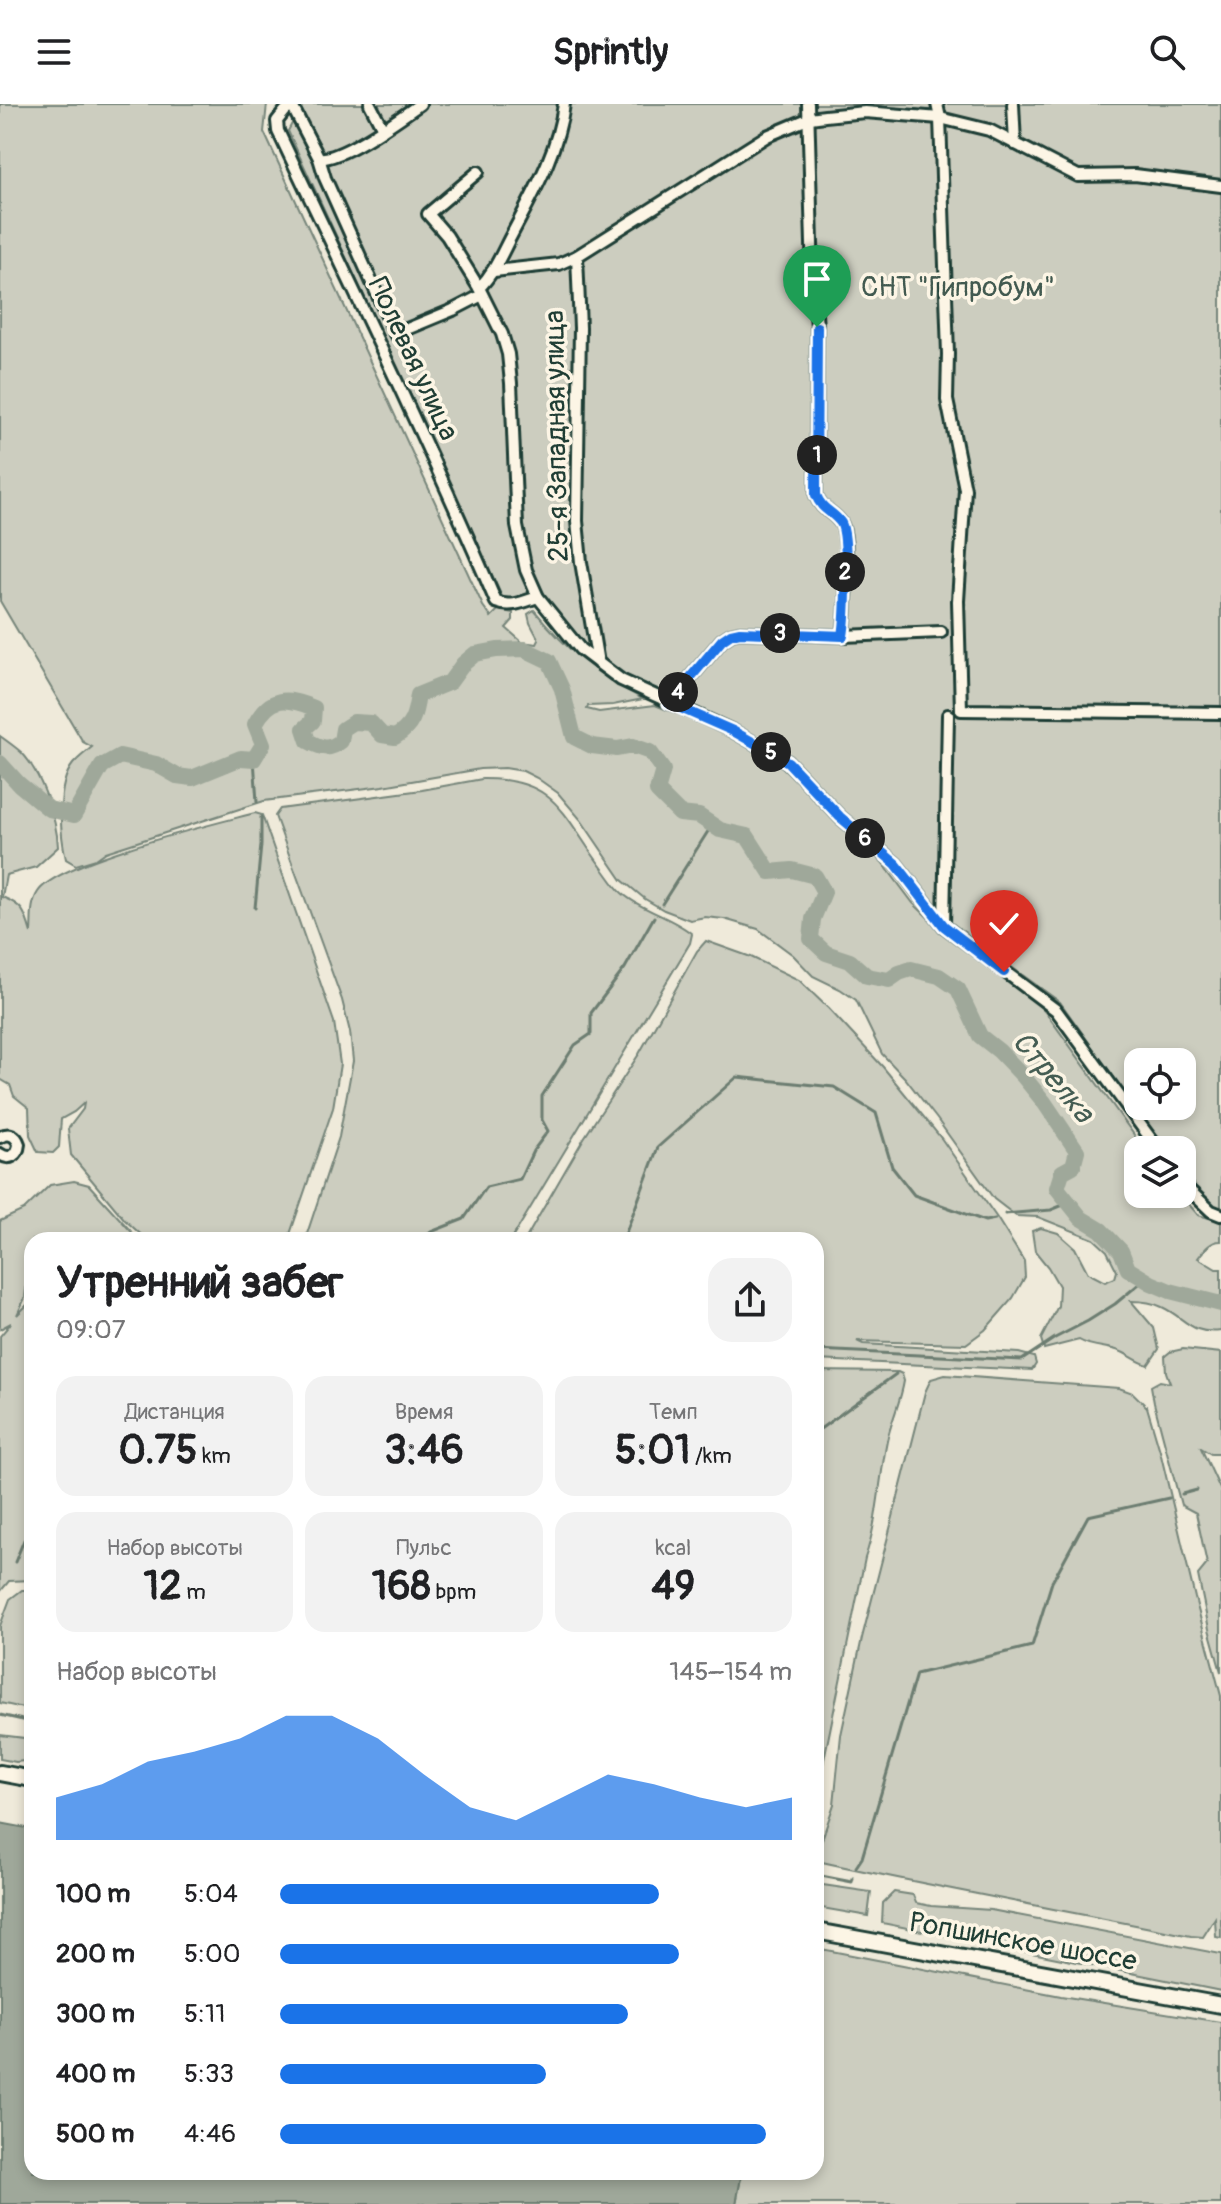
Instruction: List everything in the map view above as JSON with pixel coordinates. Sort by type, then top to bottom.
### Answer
[{"type":"main road","points":[[0,1773],[24,1778]]},
{"type":"main road","name":"Ропшинское шоссе","points":[[824,1932],[1221,2005]]},
{"type":"street","points":[[370,104],[383,129]]},
{"type":"street","points":[[292,105],[319,158],[326,159],[383,129],[420,104]]},
{"type":"street","points":[[480,292],[533,197],[550,159],[564,104]]},
{"type":"street","points":[[808,104],[817,327],[816,495],[820,505],[841,523],[846,539],[843,636]]},
{"type":"street","points":[[937,104],[948,354],[947,400],[965,489],[958,601],[961,710],[1221,713]]},
{"type":"street","points":[[1013,104],[1015,144]]},
{"type":"street","name":"Полевая улица","points":[[292,105],[277,121],[278,131],[392,370],[496,602],[514,605],[538,597]]},
{"type":"street","points":[[494,271],[559,264],[577,256],[767,136],[810,118],[865,112],[940,118],[989,130],[1078,176],[1135,175],[1221,186]]},
{"type":"street","name":"Полевая улица","points":[[319,158],[325,178],[395,334],[453,310],[480,292]]},
{"type":"street","points":[[478,172],[428,214],[447,236],[480,292],[502,334],[508,354],[517,526],[526,570],[538,597],[580,649],[621,680],[733,731],[788,762],[840,817],[896,864],[944,926],[1056,1010],[1149,1136]]},
{"type":"street","name":"25-я Западная улица","points":[[577,256],[580,328],[577,521],[598,663]]},
{"type":"street","points":[[669,703],[722,640],[731,634],[843,636],[941,632]]},
{"type":"street","points":[[944,926],[948,715]]},
{"type":"street","points":[[0,1137],[10,1134],[19,1144],[13,1156],[0,1154]]},
{"type":"street","points":[[1196,1197],[1211,1211],[1221,1215]]},
{"type":"green space","points":[[0,104],[267,104],[264,132],[483,606],[491,617],[498,610],[513,613],[513,620],[506,628],[522,642],[537,644],[539,640],[528,614],[534,610],[583,660],[643,699],[588,706],[587,709],[599,712],[655,705],[730,735],[778,763],[882,862],[913,903],[938,927],[1029,994],[1135,1136],[1124,1136],[1124,1208],[1192,1208],[1198,1215],[1221,1221],[1221,1241],[1210,1244],[1198,1258],[1221,1269],[1221,1331],[1195,1328],[1158,1305],[1131,1301],[1154,1328],[1159,1349],[1148,1365],[1118,1351],[1079,1340],[1044,1349],[1041,1339],[1058,1306],[1059,1286],[1035,1251],[1032,1231],[1041,1228],[1058,1233],[1075,1248],[1088,1273],[1105,1282],[1115,1278],[1117,1271],[1107,1251],[1094,1239],[1038,1217],[1016,1216],[994,1199],[937,1119],[882,1054],[856,1000],[813,976],[793,955],[758,929],[724,919],[705,917],[690,920],[645,899],[622,880],[581,820],[558,793],[523,771],[480,769],[383,786],[264,801],[106,852],[96,859],[76,865],[66,859],[61,823],[62,797],[73,764],[92,747],[83,742],[0,601]]},
{"type":"green space","name":"СНТ \"Гипробум\"","points":[[296,104],[1221,104],[1221,1208],[1214,1206],[1196,1188],[1196,1136],[1156,1136],[1145,1120],[1196,1120],[1196,1048],[1124,1048],[1124,1091],[1060,1002],[946,920],[899,859],[844,813],[792,756],[624,675],[583,645],[542,603],[503,599],[288,131],[299,110]]},
{"type":"green space","points":[[0,736],[21,752],[35,771],[47,796],[57,836],[58,847],[36,867],[6,875],[2,897],[22,910],[31,933],[35,897],[51,880],[105,856],[255,813],[262,815],[334,1022],[340,1064],[333,1108],[291,1232],[138,1232],[71,1155],[68,1129],[84,1103],[61,1119],[59,1147],[53,1153],[38,1152],[30,1135],[29,1108],[14,1096],[10,1085],[0,1079]]},
{"type":"green space","points":[[482,779],[507,780],[543,793],[567,817],[619,891],[684,928],[692,934],[690,943],[516,1232],[308,1232],[339,1137],[353,1061],[342,1000],[275,816],[280,809]]},
{"type":"green space","points":[[706,941],[751,957],[799,980],[883,1067],[941,1138],[1024,1261],[1025,1277],[1013,1298],[985,1330],[966,1344],[857,1341],[863,1344],[1019,1353],[1034,1357],[1036,1364],[1032,1370],[824,1360],[824,1232],[530,1232],[584,1138],[639,1054],[697,951]]},
{"type":"green space","points":[[74,1181],[89,1185],[132,1232],[24,1232],[24,1300],[17,1315],[24,1308],[24,1580],[9,1581],[0,1592],[0,1336],[11,1323],[0,1329],[0,1221],[24,1210],[50,1185]]},
{"type":"green space","points":[[1183,1349],[1221,1353],[1221,1454],[1211,1454],[1201,1448],[1221,1491],[1221,1672],[1198,1575],[1207,1564],[1196,1513],[1181,1505],[1151,1386],[1160,1381],[1170,1383],[1165,1356]]},
{"type":"green space","points":[[824,1371],[898,1372],[904,1381],[887,1441],[873,1530],[824,1760]]},
{"type":"green space","points":[[945,1375],[1119,1388],[1133,1393],[1147,1407],[1221,1696],[1221,1938],[1216,1937],[1215,1918],[1203,1937],[1191,1936],[824,1862],[824,1833],[834,1804],[841,1735],[862,1638],[925,1392],[931,1379]]},
{"type":"green space","points":[[24,1590],[24,1708],[0,1703],[0,1626],[10,1599]]},
{"type":"green space","points":[[0,1735],[24,1738],[24,1761],[0,1759]]},
{"type":"green space","points":[[824,1885],[871,1892],[868,1916],[824,1908]]},
{"type":"green space","points":[[894,1892],[913,1895],[916,1903],[931,1906],[991,1910],[1221,1954],[1221,1991],[882,1923],[883,1903]]},
{"type":"green space","points":[[824,1950],[1061,1996],[1221,2022],[1221,2204],[736,2204],[740,2180],[824,2180]]},
{"type":"shaded area","points":[[0,1823],[24,1828],[24,2180],[740,2180],[736,2204],[0,2204]]},
{"type":"waterway","name":"Стрелка","points":[[0,763],[49,809],[74,815],[102,766],[120,756],[156,764],[177,776],[192,778],[241,758],[254,759],[263,744],[255,724],[267,708],[280,701],[314,708],[313,721],[304,729],[308,741],[321,747],[333,746],[341,741],[343,729],[354,722],[371,723],[382,735],[395,737],[406,729],[412,719],[418,695],[450,682],[475,654],[524,649],[549,661],[562,689],[574,737],[592,746],[617,749],[633,746],[650,752],[663,770],[657,791],[680,814],[699,816],[720,830],[747,836],[770,872],[792,870],[815,876],[824,892],[813,919],[811,939],[826,953],[850,961],[867,976],[889,980],[911,969],[939,976],[958,989],[980,1036],[1023,1076],[1077,1151],[1073,1166],[1062,1172],[1057,1188],[1081,1218],[1101,1230],[1121,1251],[1128,1269],[1170,1291],[1221,1304]]},
{"type":"waterway","points":[[254,759],[257,802]]},
{"type":"waterway","points":[[255,908],[261,817]]},
{"type":"waterway","points":[[662,904],[712,825]]},
{"type":"waterway","points":[[431,1232],[464,1219],[486,1187],[520,1179],[533,1151],[548,1131],[542,1120],[542,1096],[575,1045],[591,1034],[591,1013],[625,968],[654,917]]},
{"type":"waterway","points":[[626,1232],[658,1147],[737,1077],[834,1087],[876,1113],[892,1167],[914,1195],[985,1221],[995,1219]]},
{"type":"waterway","points":[[1005,1214],[1051,1210],[1068,1203]]},
{"type":"waterway","points":[[824,1350],[1022,1360],[1115,1304],[1145,1279]]},
{"type":"waterway","points":[[824,1426],[896,1374]]},
{"type":"waterway","points":[[1182,1494],[1197,1490]]},
{"type":"waterway","points":[[856,1867],[862,1858],[916,1674],[1032,1646],[1052,1582],[1088,1516],[1169,1498]]},
{"type":"waterway","points":[[15,1562],[24,1540]]},
{"type":"waterway","points":[[0,1715],[24,1720]]},
{"type":"waterway","points":[[824,1877],[852,1882],[853,1878]]},
{"type":"route","points":[[817,327],[816,495],[820,505],[841,523],[846,539],[843,636],[731,634],[722,640],[669,703],[733,731],[788,762],[840,817],[896,864],[944,926],[1004,972]]}]
